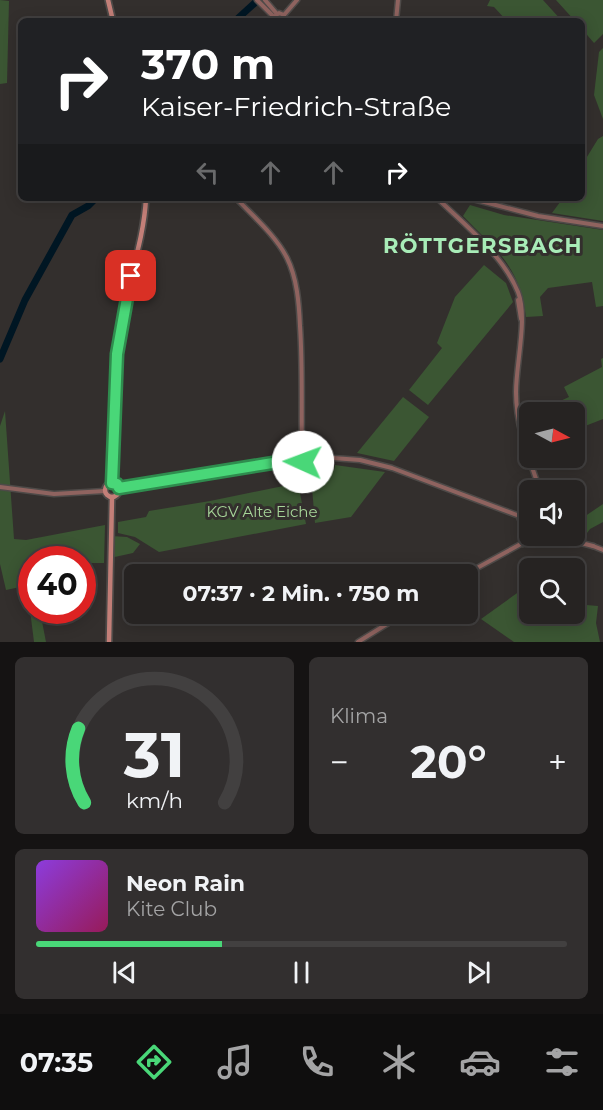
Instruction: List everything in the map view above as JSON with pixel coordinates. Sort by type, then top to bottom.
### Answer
[{"type":"main road","points":[[108,0],[112,18]]},
{"type":"main road","points":[[112,483],[117,354],[124,310],[143,226],[146,201]]},
{"type":"main road","points":[[108,484],[117,484],[119,488],[117,495],[112,497],[106,495],[108,484]]},
{"type":"main road","points":[[109,642],[112,497]]},
{"type":"street","points":[[257,0],[266,3],[276,18],[284,15],[297,0]]},
{"type":"street","points":[[396,18],[398,0]]},
{"type":"street","points":[[239,201],[278,244],[292,271],[297,293],[303,365],[303,458]]},
{"type":"street","points":[[440,201],[505,267],[517,290],[522,309],[516,392],[518,416],[524,446],[536,480]]},
{"type":"street","points":[[480,201],[538,216],[603,226]]},
{"type":"street","points":[[119,488],[284,460],[323,458],[360,460],[392,468],[519,517]]},
{"type":"street","points":[[1,486],[33,493],[105,491]]},
{"type":"street","points":[[585,543],[603,550]]},
{"type":"street","points":[[585,544],[593,546]]},
{"type":"street","points":[[478,567],[519,545]]},
{"type":"street","points":[[358,642],[387,624]]},
{"type":"green space","points":[[0,0],[9,1],[7,83],[0,84]]},
{"type":"green space","points":[[490,0],[543,0],[559,18],[504,18],[494,7],[487,6]]},
{"type":"green space","points":[[556,0],[603,0],[603,34],[594,43],[585,32],[585,18],[572,18]]},
{"type":"green space","points":[[603,48],[603,119],[594,95],[599,52]]},
{"type":"green space","points":[[603,136],[603,221],[552,213],[561,201],[585,201],[585,160],[598,139]]},
{"type":"green space","points":[[470,205],[504,215],[603,230],[603,306],[596,307],[592,282],[548,288],[540,297],[543,316],[526,317],[518,284],[505,260],[463,216]]},
{"type":"green space","points":[[484,265],[506,283],[513,302],[428,405],[409,390],[442,348],[437,343],[455,297]]},
{"type":"green space","points":[[603,358],[603,419],[585,426],[585,402],[558,402],[569,397],[564,387],[602,367],[601,359]]},
{"type":"green space","points":[[403,397],[429,417],[394,461],[357,453]]},
{"type":"green space","points":[[5,411],[14,539],[26,540],[105,525],[104,563],[96,563],[96,546],[18,546],[18,587],[6,590],[0,564],[0,426]]},
{"type":"green space","name":"KGV Alte Eiche","points":[[335,465],[385,472],[351,517],[315,523],[311,476],[334,470]]},
{"type":"green space","name":"KGV Alte Eiche","points":[[298,483],[306,524],[159,552],[135,537],[118,533],[118,522],[146,517],[149,511]]},
{"type":"green space","points":[[603,504],[603,522],[590,529],[585,536],[585,516]]},
{"type":"green space","points":[[111,536],[127,537],[140,544],[133,553],[110,558]]},
{"type":"green space","points":[[519,592],[519,624],[585,624],[585,605],[598,606],[596,623],[600,642],[514,642],[481,619]]},
{"type":"green space","points":[[32,624],[43,624],[46,642],[34,642]]},
{"type":"waterway","points":[[238,18],[258,0]]},
{"type":"waterway","points":[[0,359],[25,300],[72,215],[93,201]]},
{"type":"district","name":"RÖTTGERSBACH","points":[[483,245]]},
{"type":"route","points":[[131,276],[121,321],[117,354],[112,483],[117,484],[119,488],[291,460],[301,456],[300,460],[303,462]]}]
